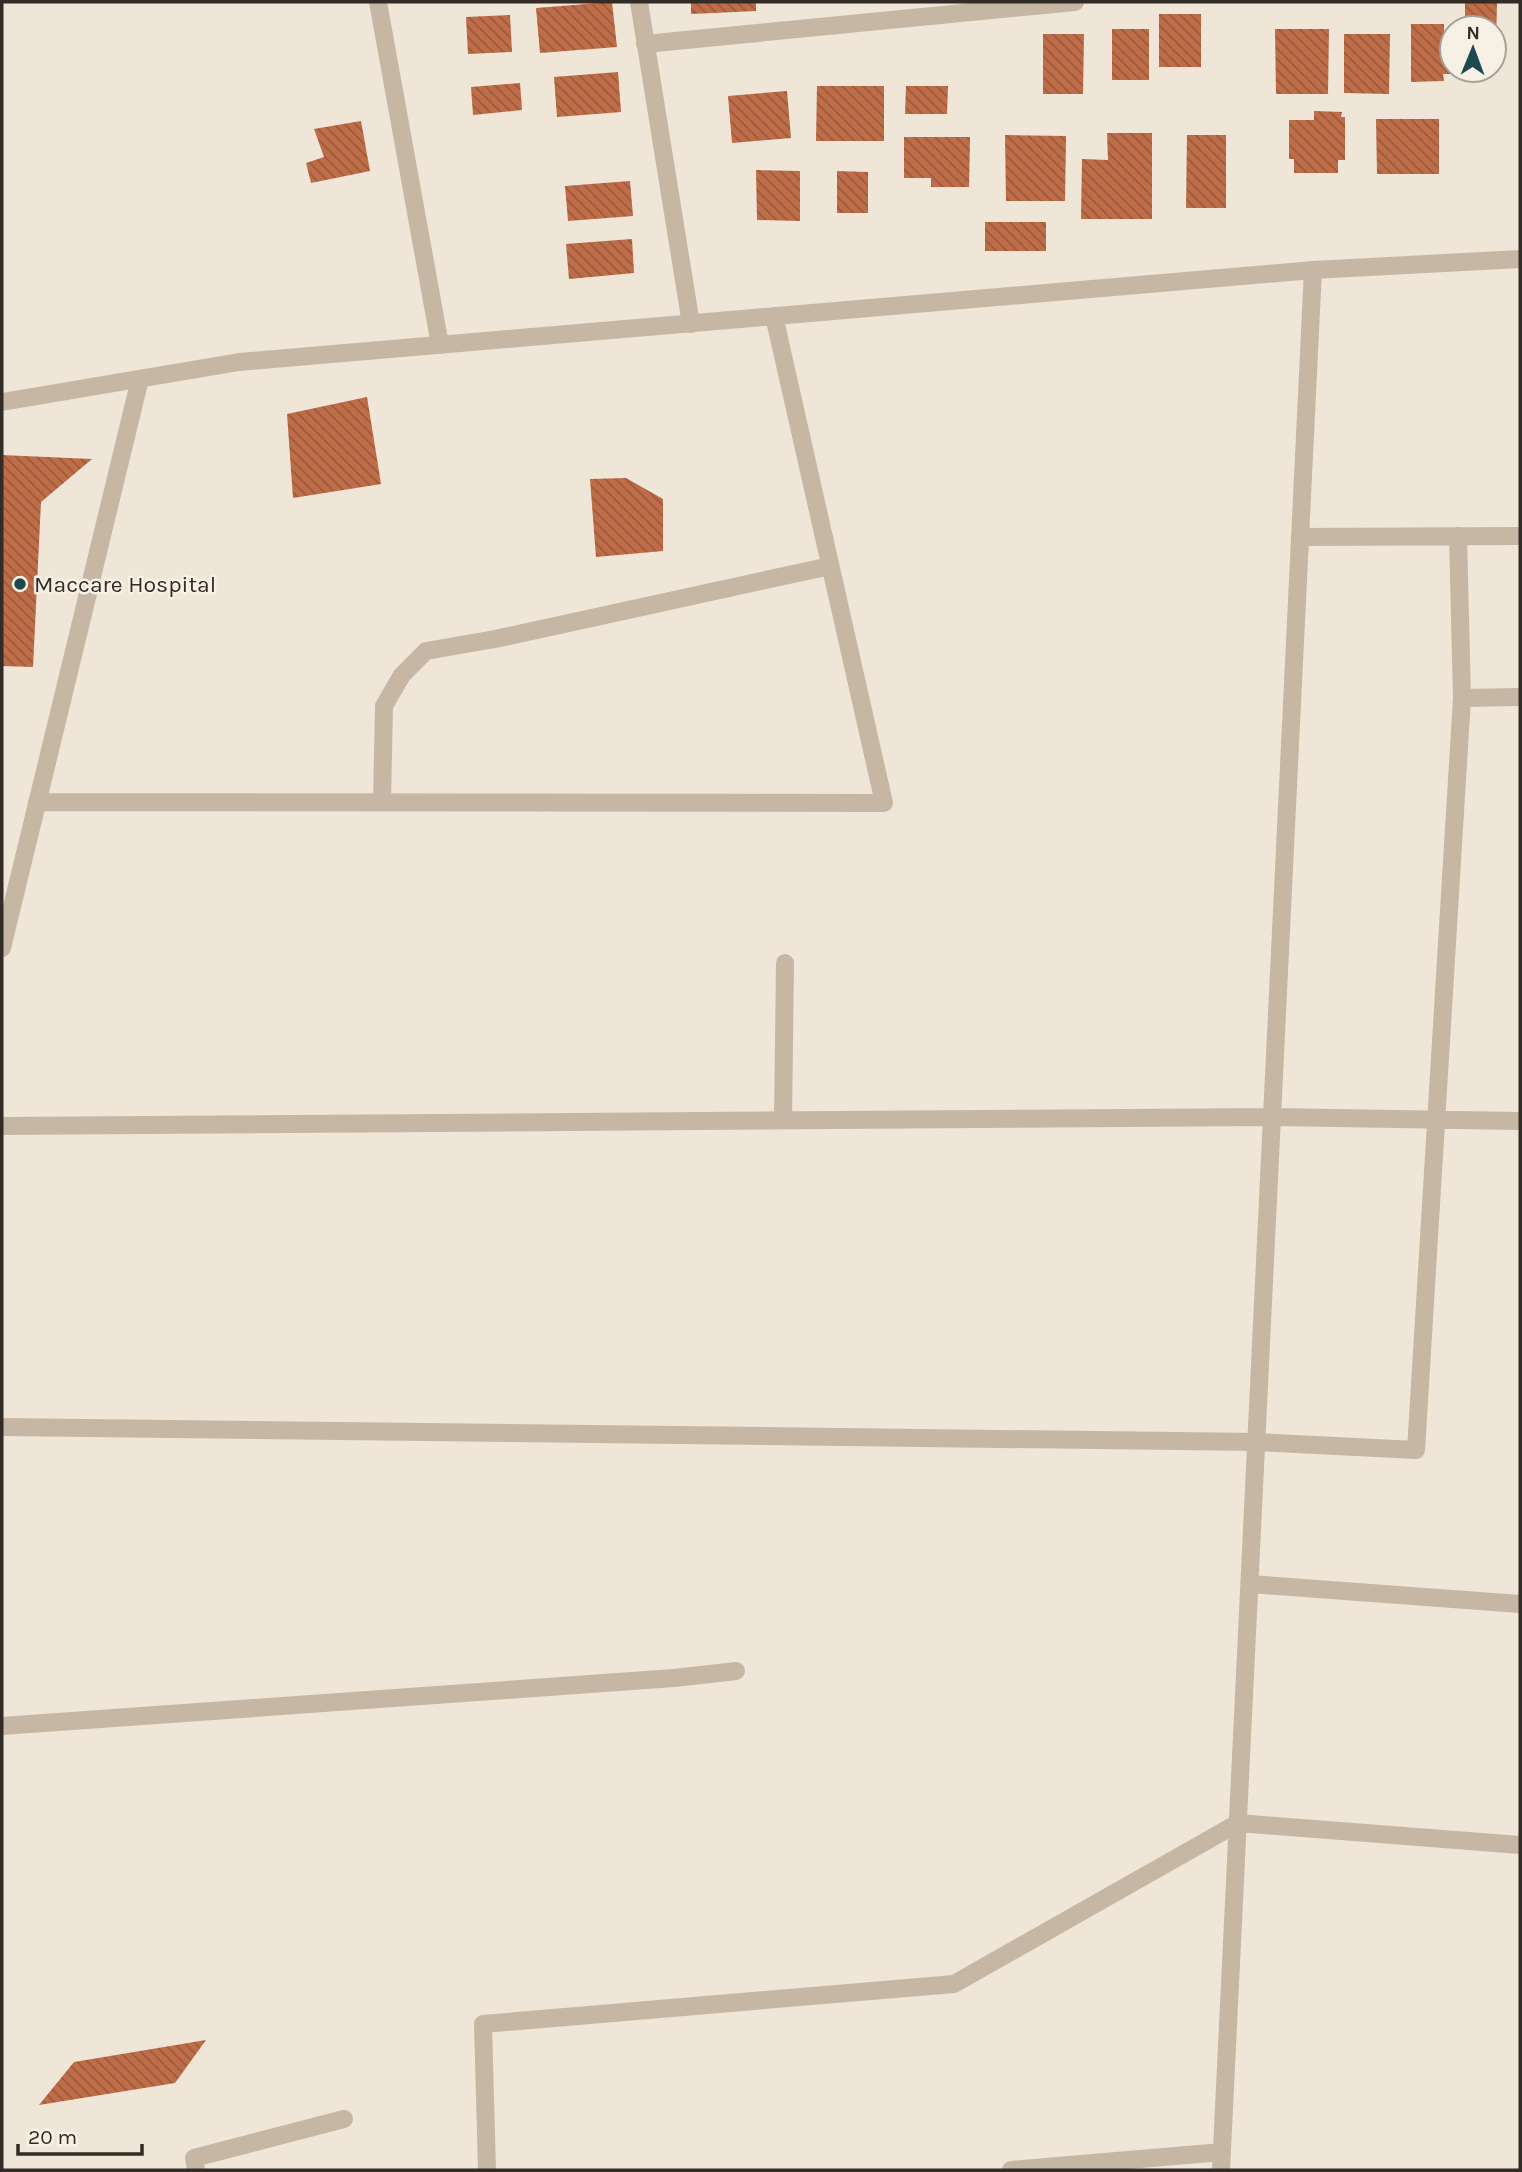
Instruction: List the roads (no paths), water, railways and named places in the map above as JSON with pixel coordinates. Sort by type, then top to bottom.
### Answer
[{"type":"street","points":[[378,2],[440,345]]},
{"type":"street","points":[[639,2],[691,324]]},
{"type":"street","points":[[881,2],[884,20]]},
{"type":"street","points":[[645,44],[1075,2]]},
{"type":"street","points":[[2,402],[239,362],[1313,270],[1520,259]]},
{"type":"street","points":[[1011,2170],[1222,2161],[1313,270]]},
{"type":"street","points":[[37,802],[884,803],[774,316]]},
{"type":"street","points":[[2,948],[140,379]]},
{"type":"street","points":[[2,1427],[1257,1442],[1416,1450],[1462,698],[1458,536]]},
{"type":"street","points":[[1300,537],[1520,536]]},
{"type":"street","points":[[382,802],[384,706],[402,675],[426,651],[508,636],[830,566]]},
{"type":"street","points":[[1462,698],[1520,697]]},
{"type":"street","points":[[783,1120],[785,963]]},
{"type":"street","points":[[2,1126],[1272,1117],[1520,1121]]},
{"type":"street","points":[[1250,1584],[1520,1604]]},
{"type":"street","points":[[2,1726],[660,1679],[736,1671]]},
{"type":"street","points":[[487,2170],[483,2024],[954,1984],[1238,1823],[1520,1846]]},
{"type":"street","points":[[195,2170],[194,2158],[344,2119]]},
{"type":"place","name":"Maccare Hospital","points":[[20,584]]}]
